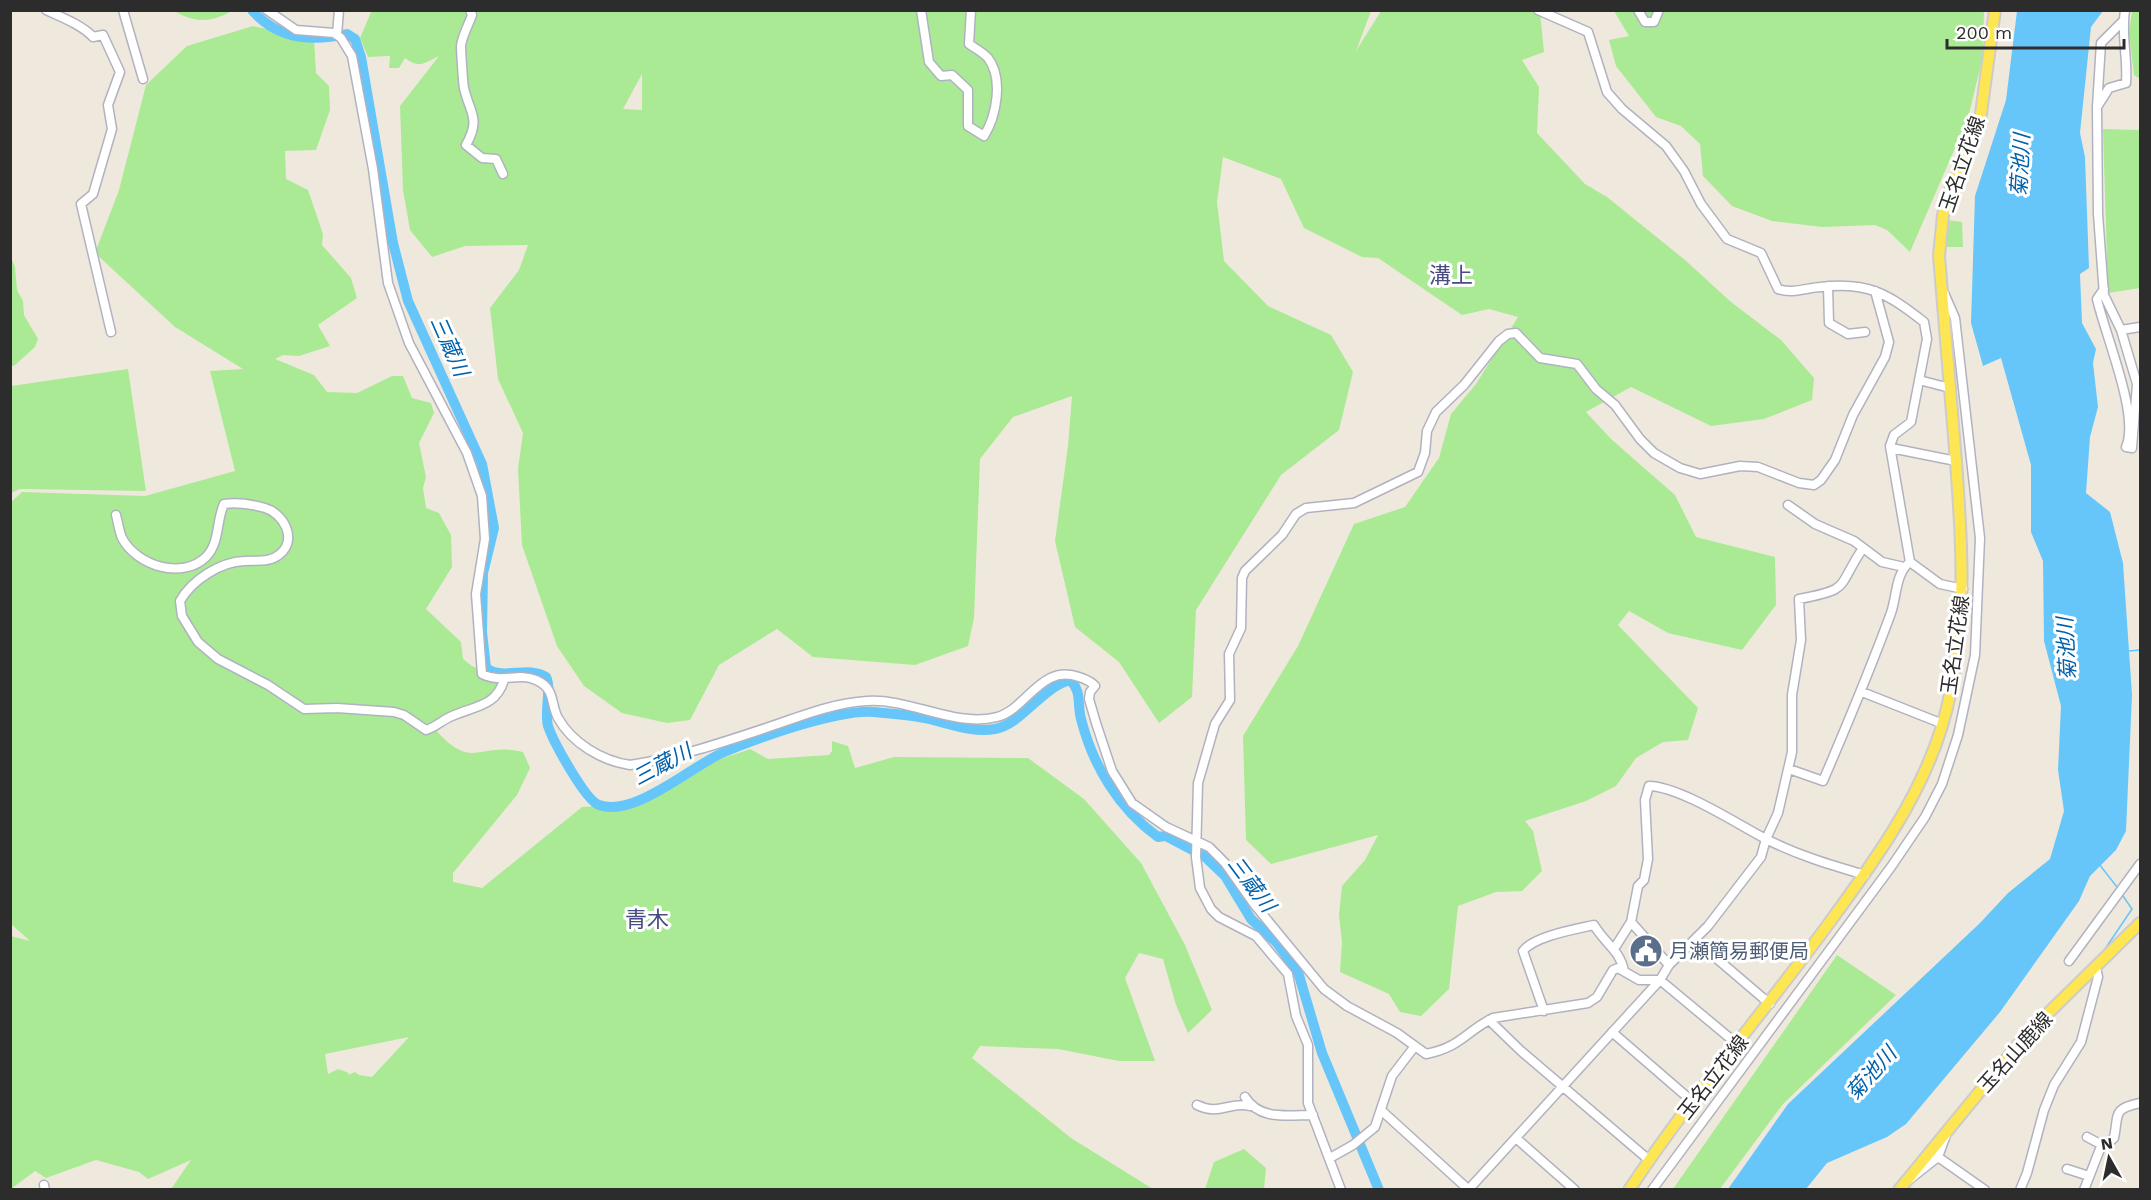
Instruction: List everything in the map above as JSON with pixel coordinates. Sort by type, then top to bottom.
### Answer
[{"type":"main road","name":"玉名立花線","points":[[1629,1190],[1649,1160],[1770,1004],[1865,875],[1907,809],[1928,767],[1943,724],[1957,654],[1963,589],[1956,461],[1939,256],[1943,215],[1948,195],[1980,120],[1995,10]]},
{"type":"main road","name":"玉名山鹿線","points":[[1902,1185],[2026,1035],[2140,923]]},
{"type":"street","points":[[46,10],[68,23],[84,27],[93,37],[104,35],[120,72],[108,105],[112,129],[93,194],[81,204],[111,332]]},
{"type":"street","points":[[123,10],[143,79]]},
{"type":"street","points":[[267,10],[296,30],[338,36]]},
{"type":"street","points":[[339,10],[338,36],[352,56],[376,192],[388,283],[409,343],[467,453],[482,496],[484,539],[476,594],[479,667],[482,674],[492,680],[527,678],[542,684],[553,695],[557,717],[580,745],[619,764],[630,765],[704,749],[830,707],[867,701],[896,703],[964,718],[1000,717],[1035,687],[1054,677],[1076,676],[1095,686],[1090,692],[1089,699],[1096,723],[1112,771],[1132,803],[1196,849],[1209,847],[1225,863],[1254,904],[1324,989],[1347,1006],[1397,1033],[1426,1054],[1458,1044],[1481,1024],[1490,1020],[1588,1003],[1597,998],[1613,970],[1624,971],[1639,980],[1660,980],[1737,1044]]},
{"type":"street","points":[[470,10],[472,15],[461,45],[463,86],[475,118],[473,132],[466,145],[482,158],[496,159],[503,174]]},
{"type":"street","points":[[921,10],[929,62],[941,76],[952,75],[968,90],[968,126],[984,136],[993,122],[997,85],[989,59],[969,44],[971,10]]},
{"type":"street","points":[[1538,10],[1588,32],[1607,92],[1622,109],[1666,146],[1684,171],[1701,204],[1727,239],[1761,254],[1778,289],[1796,291],[1828,286],[1851,286],[1875,291],[1888,295],[1924,322],[1927,339],[1911,422],[1894,435],[1891,448],[1907,564],[1862,692],[1823,781],[1790,769]]},
{"type":"street","points":[[1638,10],[1645,22],[1654,22],[1659,10]]},
{"type":"street","points":[[2097,107],[2109,88],[2126,83],[2127,56],[2121,32],[2125,10]]},
{"type":"street","points":[[2104,289],[2097,299],[2103,328],[2122,381],[2129,418],[2130,438],[2126,447],[2132,447],[2138,397],[2132,363],[2104,289],[2098,214],[2097,107],[2100,43],[2123,21]]},
{"type":"street","points":[[1828,286],[1829,323],[1848,334],[1865,332]]},
{"type":"street","points":[[1652,1190],[1896,859],[1924,817],[1942,784],[1958,735],[1975,655],[1980,538],[1955,318],[1942,289]]},
{"type":"street","points":[[1341,1190],[1306,1097],[1308,1046],[1296,1016],[1288,974],[1256,936],[1219,917],[1211,909],[1200,888],[1196,849],[1198,783],[1215,724],[1230,699],[1229,654],[1241,628],[1242,578],[1245,571],[1282,535],[1296,514],[1306,507],[1354,503],[1418,472],[1425,453],[1429,423],[1508,334],[1516,333],[1521,336],[1540,358],[1577,364],[1596,389],[1615,405],[1640,439],[1654,453],[1680,468],[1700,474],[1740,466],[1758,467],[1799,483],[1814,485],[1821,480],[1835,460],[1853,415],[1885,357],[1889,342],[1875,291]]},
{"type":"street","points":[[2121,330],[2140,327]]},
{"type":"street","points":[[1919,380],[1950,388]]},
{"type":"street","points":[[1891,448],[1956,461]]},
{"type":"street","points":[[116,515],[123,540],[132,551],[158,566],[176,569],[191,567],[206,557],[213,548],[224,504],[255,505],[275,511],[284,519],[288,536],[287,545],[281,554],[272,559],[224,564],[202,578],[180,601],[182,616],[188,628],[205,648],[218,659],[268,685],[304,709],[337,708],[394,712],[404,715],[426,730],[450,717],[488,703],[501,690],[504,680]]},
{"type":"street","points":[[1788,505],[1815,524],[1854,541],[1881,562],[1907,564],[1941,584],[1963,589]]},
{"type":"street","points":[[1382,1110],[1469,1189],[1660,980],[1669,965],[1695,940],[1761,857],[1766,839],[1778,813],[1790,769],[1794,730],[1792,695],[1801,640],[1799,599],[1833,593],[1841,586],[1863,548]]},
{"type":"street","points":[[1862,692],[1943,724]]},
{"type":"street","points":[[1614,949],[1631,922],[1638,886],[1644,880],[1648,858],[1645,800],[1649,786],[1670,791],[1744,825],[1766,839],[1819,861],[1865,875]]},
{"type":"street","points":[[2069,961],[2140,864]]},
{"type":"street","points":[[1631,922],[1669,965]]},
{"type":"street","points":[[1544,1011],[1523,951],[1526,947],[1569,930],[1594,925],[1621,957],[1624,971]]},
{"type":"street","points":[[1695,940],[1770,1004]]},
{"type":"street","points":[[2020,1190],[2054,1085],[2081,1042],[2100,963]]},
{"type":"street","points":[[1490,1020],[1521,1051],[1564,1085],[1649,1160]]},
{"type":"street","points":[[1612,1032],[1693,1102]]},
{"type":"street","points":[[1330,1158],[1353,1145],[1375,1127],[1392,1076],[1415,1047]]},
{"type":"street","points":[[1245,1097],[1250,1106]]},
{"type":"street","points":[[2084,1190],[2100,1149],[2114,1138],[2116,1116],[2121,1109],[2140,1103]]},
{"type":"street","points":[[1197,1105],[1219,1111],[1243,1104],[1271,1115],[1313,1115]]},
{"type":"street","points":[[1902,1185],[1938,1157],[1948,1129]]},
{"type":"street","points":[[2087,1137],[2104,1146]]},
{"type":"street","points":[[1516,1138],[1575,1190]]},
{"type":"street","points":[[1938,1157],[1985,1190]]},
{"type":"street","points":[[2067,1169],[2089,1176]]},
{"type":"green space","points":[[372,10],[1371,11],[1356,51],[1381,11],[1542,11],[1540,12],[1544,52],[1522,60],[1539,87],[1537,133],[1585,184],[1607,197],[1685,260],[1731,302],[1781,340],[1814,378],[1812,400],[1764,419],[1711,426],[1631,387],[1586,412],[1611,439],[1675,495],[1696,537],[1775,557],[1776,605],[1742,650],[1668,633],[1629,611],[1618,625],[1698,708],[1688,740],[1663,742],[1636,758],[1616,786],[1586,801],[1525,821],[1533,831],[1542,871],[1522,891],[1496,892],[1458,906],[1449,989],[1421,1016],[1400,1012],[1389,994],[1340,972],[1342,942],[1339,915],[1342,886],[1365,860],[1378,835],[1271,864],[1246,840],[1243,736],[1298,646],[1354,524],[1405,507],[1439,458],[1451,414],[1476,384],[1518,317],[1489,309],[1462,315],[1378,258],[1362,257],[1304,228],[1281,179],[1223,157],[1217,202],[1224,261],[1268,306],[1331,335],[1353,372],[1339,430],[1281,475],[1196,610],[1192,697],[1159,723],[1119,662],[1075,627],[1055,541],[1068,446],[1072,396],[1013,417],[980,459],[974,618],[968,646],[915,665],[813,657],[777,629],[719,665],[690,720],[667,723],[622,713],[584,686],[557,646],[522,545],[518,469],[523,433],[498,379],[490,308],[519,270],[528,245],[465,246],[432,257],[410,230],[403,190],[400,106],[439,56],[426,63],[418,64],[405,58],[399,68],[389,68],[390,56],[368,57],[360,38]],"holes":[[[642,74],[642,110],[623,109]]]},
{"type":"green space","points":[[174,11],[232,11],[217,18],[203,20],[189,18]]},
{"type":"green space","points":[[1614,11],[1984,11],[1983,56],[1968,118],[1910,252],[1887,230],[1875,225],[1822,227],[1772,221],[1732,206],[1703,176],[1700,144],[1681,126],[1656,117],[1616,66],[1609,40],[1629,36]]},
{"type":"green space","points":[[2132,11],[2140,11],[2140,79],[2134,75],[2129,32]]},
{"type":"green space","points":[[253,26],[314,39],[316,73],[329,86],[330,110],[316,150],[285,151],[286,179],[308,190],[323,234],[322,245],[351,278],[357,298],[318,325],[330,346],[299,356],[283,355],[275,359],[314,375],[327,392],[357,393],[392,376],[403,376],[412,398],[431,403],[434,413],[419,443],[426,477],[423,488],[426,508],[439,513],[451,535],[452,567],[426,609],[461,642],[463,659],[472,666],[504,680],[495,698],[434,728],[447,742],[467,752],[508,750],[523,752],[530,768],[517,795],[453,873],[453,882],[482,888],[582,807],[616,806],[638,801],[707,764],[750,749],[768,759],[829,755],[832,751],[832,741],[848,746],[855,768],[894,757],[1028,758],[1084,799],[1141,863],[1185,945],[1212,1010],[1188,1033],[1176,1005],[1163,959],[1139,953],[1125,978],[1155,1061],[1119,1061],[1058,1049],[980,1046],[972,1058],[1071,1138],[1153,1189],[171,1189],[191,1160],[148,1179],[139,1172],[96,1160],[46,1178],[35,1171],[11,1189],[11,936],[30,941],[11,924],[11,502],[22,492],[145,496],[235,471],[210,371],[243,369],[175,327],[95,253],[119,190],[146,85],[187,46]],"holes":[[[409,1037],[372,1077],[355,1072],[348,1075],[349,1073],[338,1069],[328,1074],[325,1054]]]},
{"type":"green space","points":[[2103,129],[2140,130],[2140,288],[2108,293]]},
{"type":"green space","points":[[1947,220],[1962,222],[1963,247],[1945,247]]},
{"type":"green space","points":[[11,257],[15,267],[17,290],[23,301],[24,315],[38,339],[35,347],[14,366],[10,365]]},
{"type":"green space","points":[[128,369],[146,491],[20,489],[11,493],[11,386]]},
{"type":"green space","points":[[1837,955],[1896,995],[1783,1104],[1720,1189],[1673,1189]]},
{"type":"green space","points":[[1244,1149],[1266,1168],[1264,1189],[1205,1189],[1214,1162]]},
{"type":"water","name":"菊池川","points":[[2017,11],[2103,11],[2091,27],[2080,133],[2085,157],[2089,268],[2080,274],[2082,323],[2096,349],[2093,363],[2098,407],[2090,437],[2086,493],[2110,512],[2123,563],[2132,695],[2126,831],[2116,850],[2090,876],[2079,901],[2000,1012],[1906,1124],[1887,1137],[1827,1163],[1806,1189],[1728,1189],[1788,1104],[1980,923],[2008,893],[2050,859],[2064,811],[2058,770],[2061,706],[2044,641],[2043,561],[2031,532],[2031,465],[2001,358],[1983,366],[1971,323],[1975,196],[2006,100]]},
{"type":"waterway","name":"三蔵川","points":[[252,10],[272,27],[296,36],[321,38],[347,34],[355,39],[361,57],[393,243],[408,301],[482,464],[494,528],[483,573],[482,632],[486,668],[493,672],[531,672],[546,677],[548,726],[570,769],[593,801],[599,805],[613,807],[629,804],[662,789],[722,753],[776,733],[840,715],[874,712],[922,718],[970,729],[995,729],[1005,726],[1050,690],[1070,680],[1078,693],[1081,719],[1100,770],[1120,800],[1144,826],[1158,837],[1166,836],[1204,856],[1225,876],[1251,919],[1277,943],[1298,972],[1322,1053],[1379,1190]]},
{"type":"waterway","points":[[2129,651],[2140,650]]},
{"type":"waterway","points":[[2099,864],[2117,887]]},
{"type":"waterway","points":[[2103,952],[2132,909],[2123,896]]},
{"type":"waterway","points":[[2074,1061],[2080,1050]]},
{"type":"place","name":"月瀬簡易郵便局","points":[[1646,951]]},
{"type":"district","name":"溝上","points":[[1451,275]]},
{"type":"district","name":"青木","points":[[647,919]]}]
